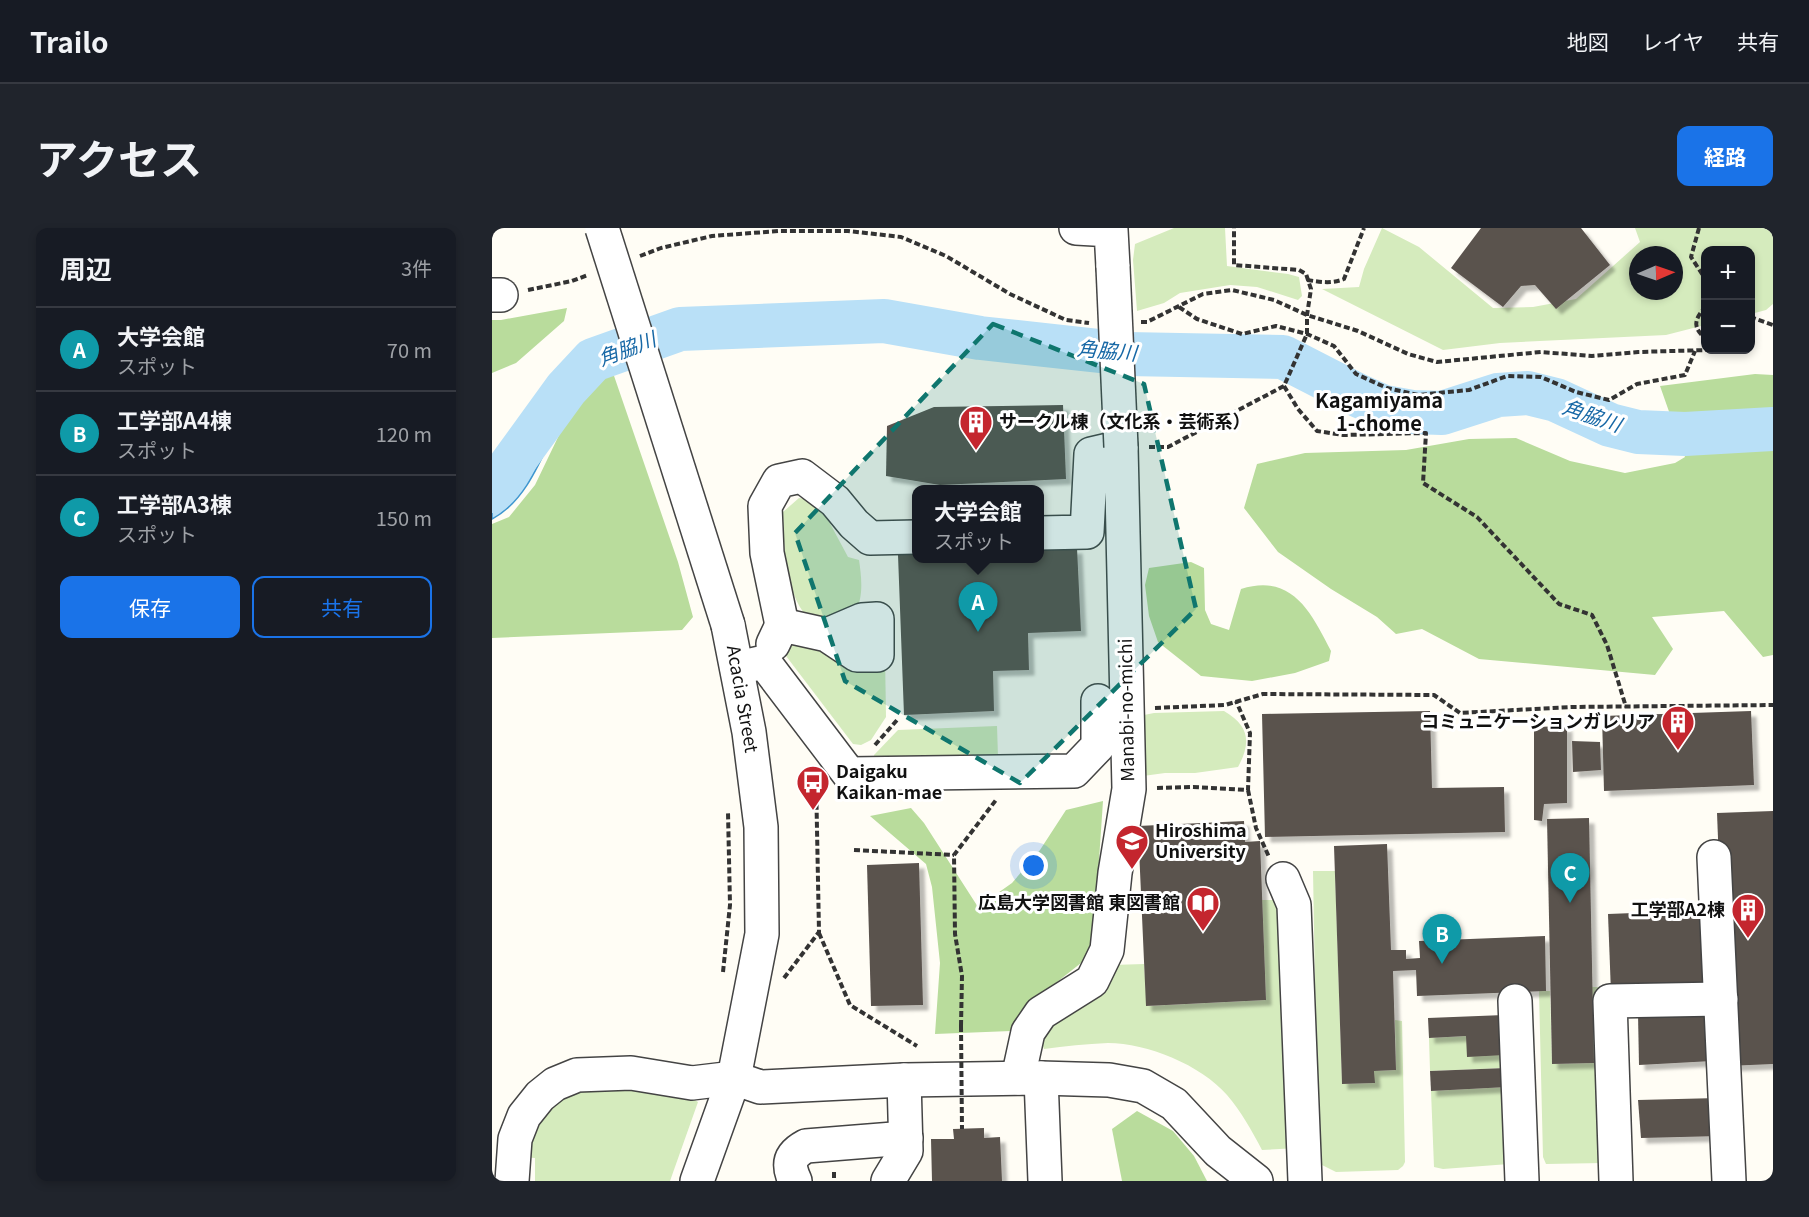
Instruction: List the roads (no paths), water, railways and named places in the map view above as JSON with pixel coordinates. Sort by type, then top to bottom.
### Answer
[{"type":"street","name":"Acacia Street","points":[[602,228],[728,625],[751,665],[749,732],[761,826],[762,934],[734,1078],[697,1181]]},
{"type":"street","points":[[1076,228],[1117,229]]},
{"type":"street","name":"Manabi-no-michi","points":[[1045,1181],[1029,1078],[1028,1032],[1041,1013],[1092,981],[1107,950],[1115,873],[1129,789],[1113,705],[1121,447],[1113,267],[1117,229]]},
{"type":"street","points":[[1044,533],[1087,532],[1090,454],[1121,447]]},
{"type":"street","points":[[912,537],[870,538],[854,524],[835,501],[802,476],[779,481],[765,506],[767,553],[782,625],[751,665],[849,774],[1074,771],[1098,746],[1113,705]]},
{"type":"street","points":[[782,625],[826,635]]},
{"type":"street","points":[[1714,857],[1729,1181]]},
{"type":"street","points":[[1283,879],[1294,905],[1305,1181]]},
{"type":"street","points":[[1616,1181],[1610,1001],[1721,999]]},
{"type":"street","points":[[1515,1001],[1522,1181]]},
{"type":"street","points":[[512,1181],[515,1139],[524,1116],[540,1096],[555,1084],[577,1075],[631,1073],[692,1083],[734,1078],[760,1087],[904,1080],[1029,1078],[1109,1080],[1143,1086],[1174,1104],[1218,1151],[1256,1181]]},
{"type":"street","points":[[888,1181],[906,1151],[904,1080]]},
{"type":"street","points":[[795,1181],[791,1172],[791,1160],[796,1152],[806,1146],[906,1138]]},
{"type":"water","points":[[603,347],[606,361],[574,394],[529,482],[506,509],[492,519],[492,473],[499,469],[520,440],[543,398],[570,366]]},
{"type":"waterway","name":"角脇川","points":[[492,491],[566,389],[593,360],[680,329],[884,321],[980,338],[1127,354],[1283,357],[1384,407],[1412,412],[1442,413],[1498,395],[1528,393],[1556,400],[1610,425],[1638,432],[1685,434],[1773,429]]},
{"type":"place","name":"サークル棟（文化系・芸術系）","points":[[976,451]]},
{"type":"place","name":"大学会館","points":[[978,632]]},
{"type":"place","name":"コミュニケーションガレリア","points":[[1678,751]]},
{"type":"place","name":"Daigaku Kaikan-mae","points":[[813,811]]},
{"type":"place","name":"Hiroshima University","points":[[1132,870]]},
{"type":"place","name":"工学部A3棟","points":[[1570,903]]},
{"type":"place","name":"広島大学図書館 東図書館","points":[[1203,932]]},
{"type":"place","name":"工学部A2棟","points":[[1748,939]]},
{"type":"place","name":"工学部A4棟","points":[[1442,964]]},
{"type":"district","name":"Kagamiyama 1-chome","points":[[1379,412]]}]
